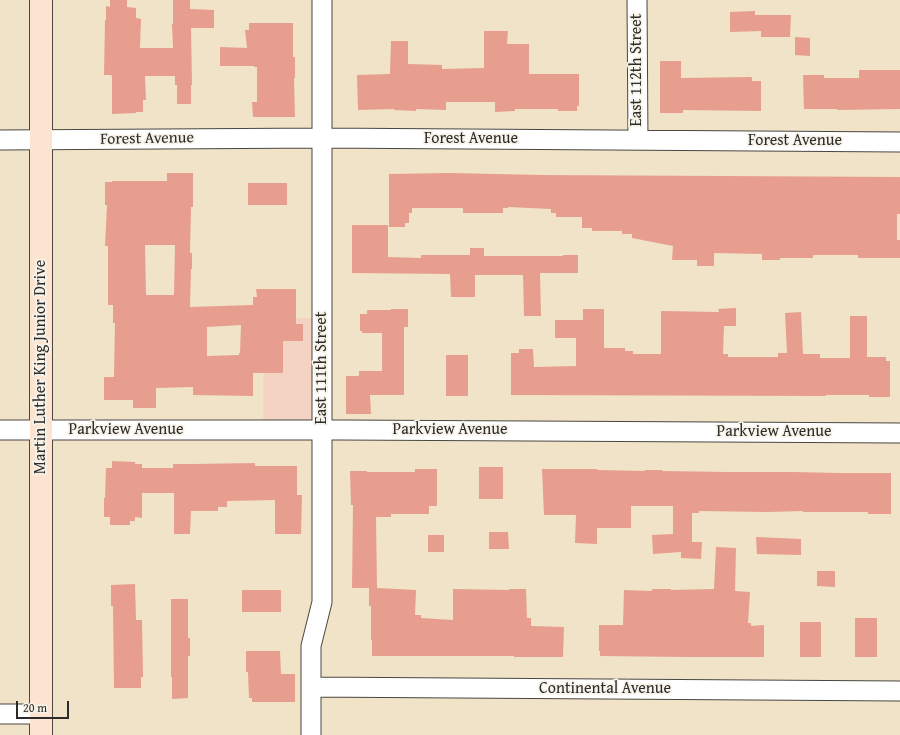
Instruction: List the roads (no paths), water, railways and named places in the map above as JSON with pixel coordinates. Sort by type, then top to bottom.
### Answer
[{"type":"street","name":"Martin Luther King Junior Drive","points":[[41,0],[42,724]]},
{"type":"street","name":"East 111th Street","points":[[311,735],[311,646],[322,602],[322,0]]},
{"type":"street","name":"East 112th Street","points":[[637,0],[638,140]]},
{"type":"street","name":"Forest Avenue","points":[[0,140],[322,138],[900,142]]},
{"type":"street","name":"Parkview Avenue","points":[[0,430],[900,433]]},
{"type":"street","name":"Continental Avenue","points":[[311,687],[900,691]]},
{"type":"street","points":[[0,714],[42,724]]}]
